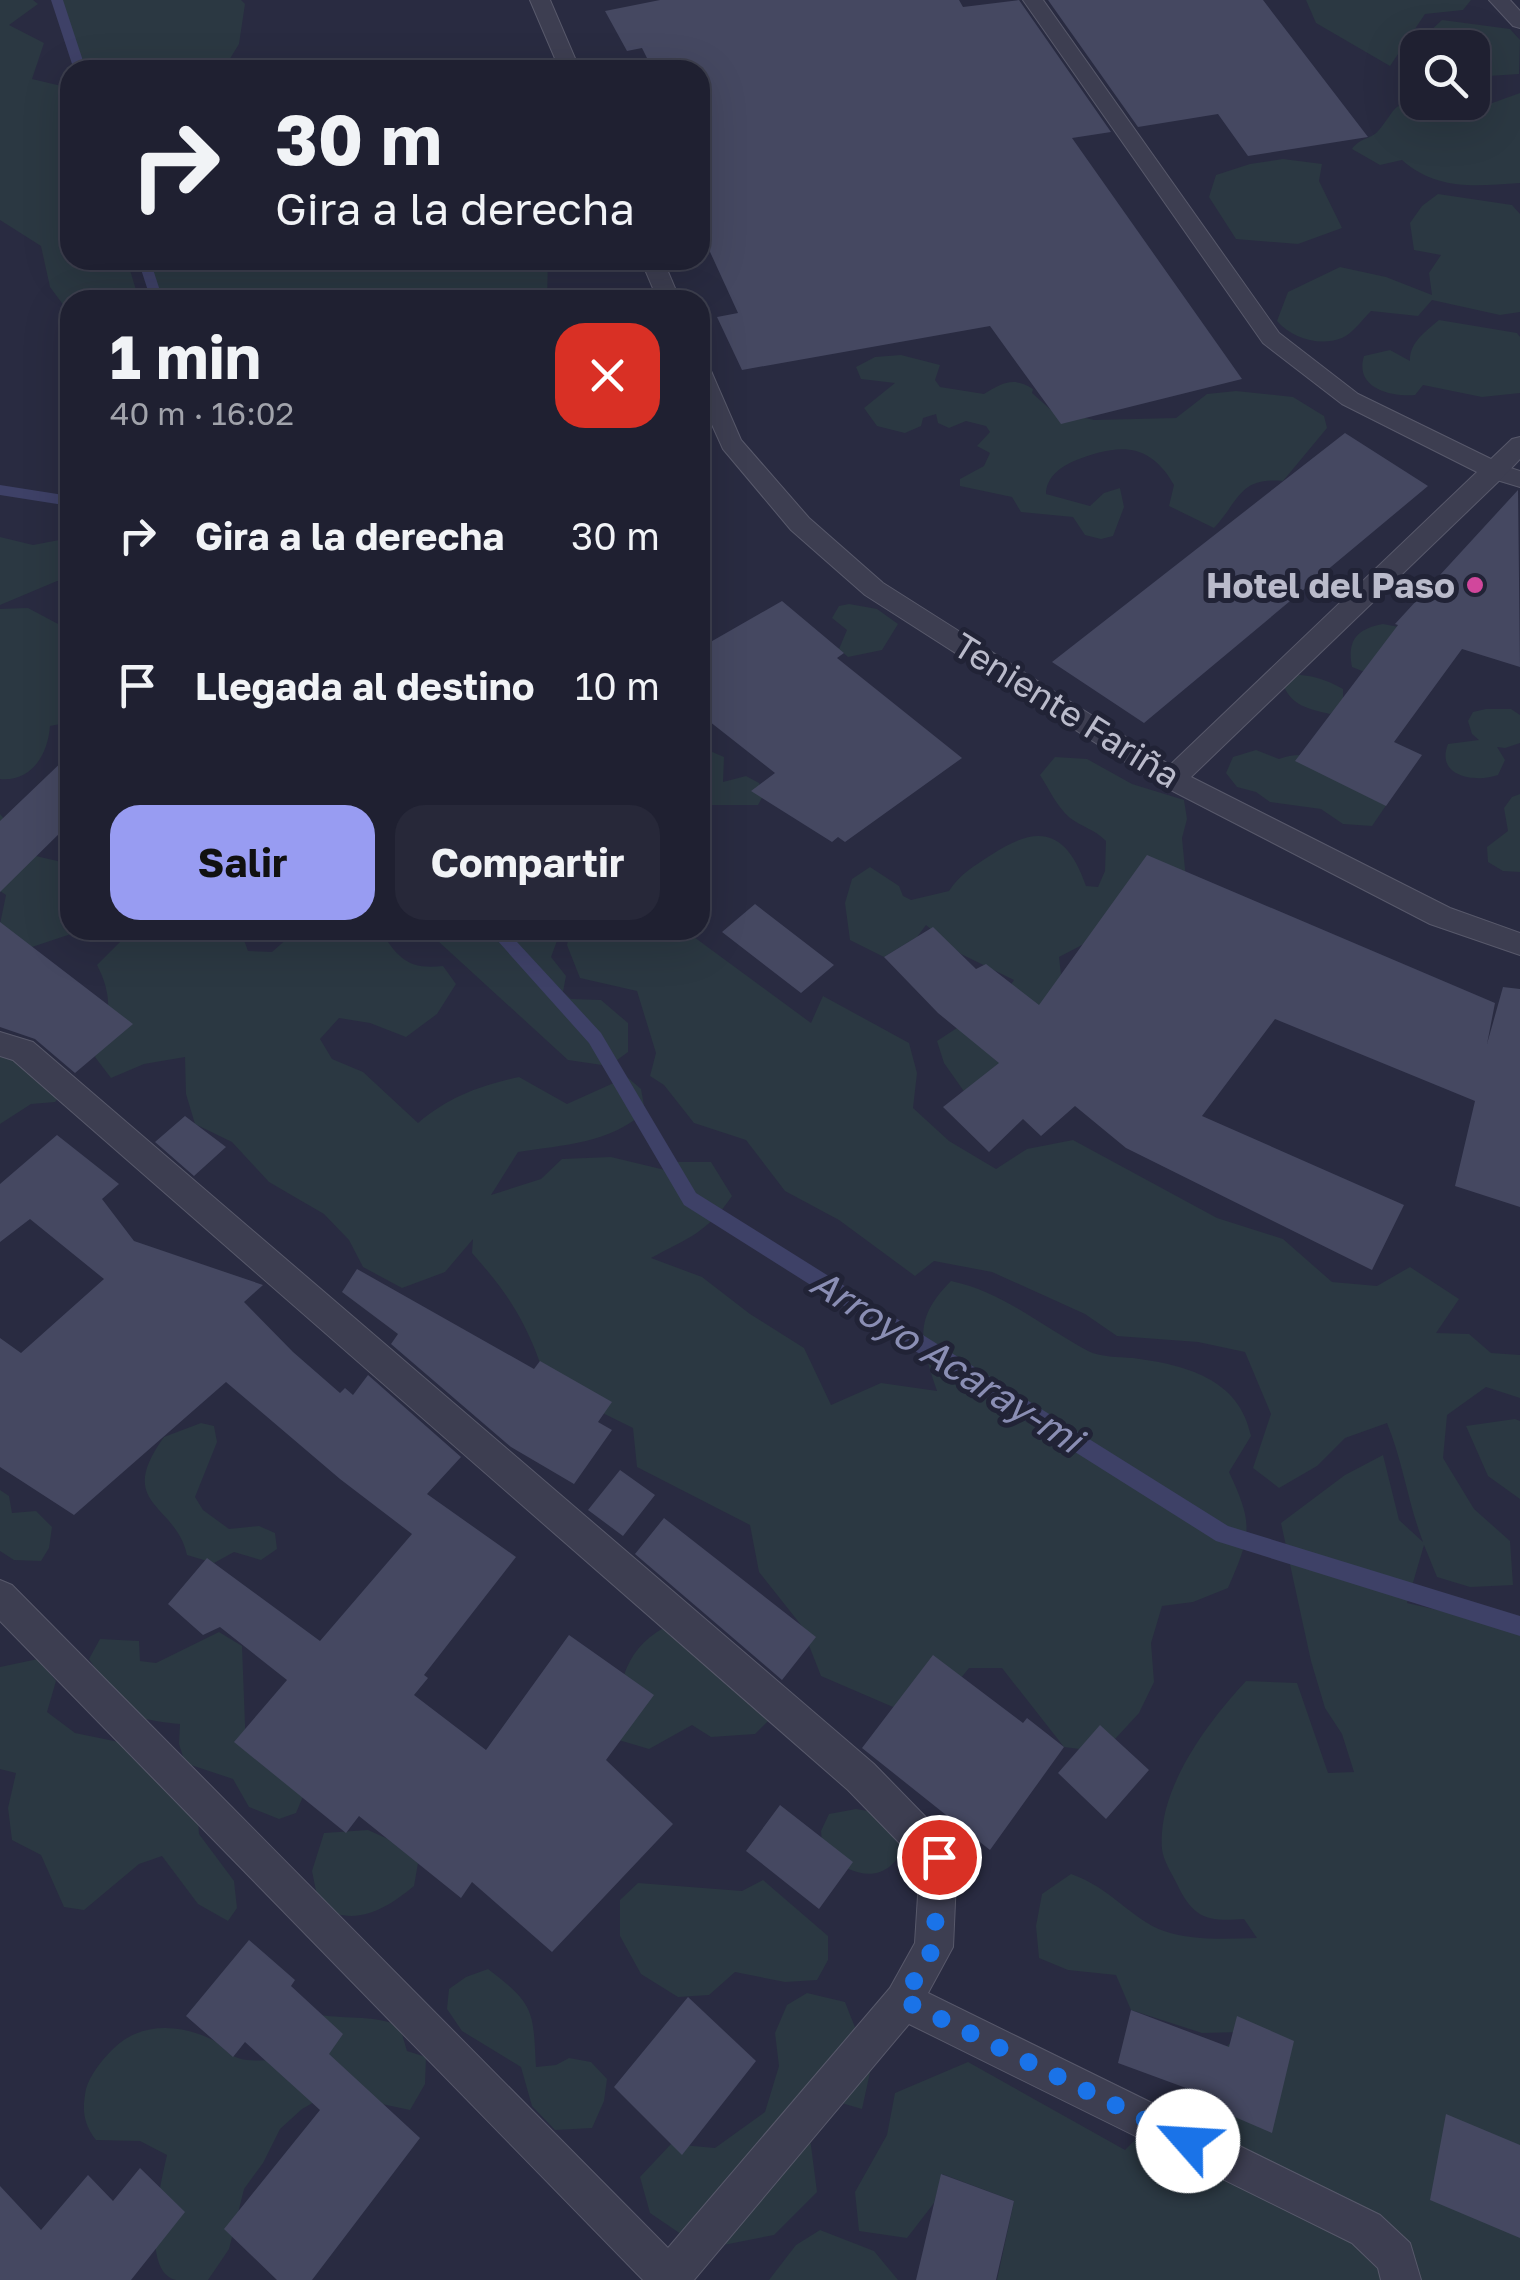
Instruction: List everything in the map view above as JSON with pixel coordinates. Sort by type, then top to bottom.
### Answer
[{"type":"street","points":[[540,0],[566,60]]},
{"type":"street","points":[[1033,0],[1272,338],[1350,398],[1494,471],[1520,478]]},
{"type":"street","points":[[1499,0],[1520,22]]},
{"type":"street","name":"Teniente Fariña","points":[[710,394],[731,443],[814,537],[874,589],[1172,779],[1440,916],[1520,944]]},
{"type":"street","points":[[1172,779],[1520,445]]},
{"type":"street","points":[[0,1044],[23,1051],[861,1777],[939,1857],[934,1947],[903,2000],[669,2279],[0,1598]]},
{"type":"street","points":[[903,2000],[1366,2229],[1396,2257],[1401,2280]]},
{"type":"shaded area","points":[[0,0],[33,0],[38,4],[9,25],[44,43],[32,79],[60,86],[60,270],[130,270],[136,290],[60,290],[60,300],[50,287],[41,246],[0,220]]},
{"type":"shaded area","points":[[57,0],[241,0],[245,4],[239,44],[229,60],[77,60]]},
{"type":"shaded area","points":[[1306,0],[1471,0],[1463,10],[1425,14],[1414,30],[1400,30],[1400,51],[1390,66],[1316,23]]},
{"type":"shaded area","points":[[1442,20],[1510,29],[1520,40],[1519,74],[1490,76],[1490,30],[1431,30]]},
{"type":"shaded area","points":[[1520,93],[1520,183],[1443,182],[1402,160],[1380,165],[1352,149],[1376,133],[1400,105],[1400,120],[1490,120],[1490,104]]},
{"type":"shaded area","points":[[1283,159],[1322,164],[1319,181],[1342,228],[1298,244],[1236,239],[1209,197],[1216,175]]},
{"type":"shaded area","points":[[1438,194],[1512,205],[1520,214],[1520,312],[1500,315],[1432,300],[1418,316],[1371,311],[1346,336],[1324,342],[1298,336],[1277,321],[1288,292],[1340,267],[1386,277],[1432,295],[1429,273],[1441,255],[1414,250],[1410,223],[1422,206]]},
{"type":"shaded area","points":[[147,270],[548,270],[547,290],[154,290]]},
{"type":"shaded area","points":[[1439,320],[1517,333],[1520,393],[1482,397],[1423,385],[1415,395],[1406,395],[1386,392],[1369,383],[1362,367],[1364,356],[1390,350],[1410,361],[1415,343]]},
{"type":"shaded area","points":[[901,355],[940,365],[935,380],[940,387],[984,394],[1002,384],[1019,383],[1033,389],[1032,393],[1051,410],[1094,420],[1176,418],[1207,394],[1236,391],[1293,397],[1324,416],[1327,428],[1283,481],[1249,487],[1214,528],[1169,506],[1174,485],[1164,470],[1142,453],[1117,449],[1069,463],[1051,478],[1046,494],[1090,506],[1104,493],[1120,488],[1124,507],[1113,536],[1101,539],[1085,535],[1073,517],[1021,512],[1012,497],[960,486],[960,479],[984,466],[990,453],[977,446],[990,432],[986,426],[966,421],[949,428],[938,423],[936,414],[923,418],[921,426],[905,433],[877,426],[864,408],[895,383],[861,379],[856,367],[875,357]]},
{"type":"shaded area","points":[[0,537],[33,545],[60,540],[60,581],[0,605]]},
{"type":"shaded area","points":[[839,606],[877,609],[898,624],[882,650],[848,657],[839,649],[847,630],[832,618]]},
{"type":"shaded area","points":[[28,608],[60,625],[60,724],[50,726],[46,747],[36,764],[11,779],[0,779],[0,609]]},
{"type":"shaded area","points":[[1383,624],[1409,629],[1385,680],[1352,667],[1351,658],[1355,638],[1366,629]]},
{"type":"shaded area","points":[[1289,675],[1330,682],[1343,689],[1343,704],[1330,714],[1302,705],[1286,691],[1283,684]]},
{"type":"shaded area","points":[[1511,709],[1520,715],[1520,743],[1497,747],[1505,760],[1498,775],[1460,775],[1447,764],[1448,744],[1479,740],[1472,734],[1468,721],[1473,712]]},
{"type":"shaded area","points":[[1256,750],[1279,759],[1294,755],[1323,759],[1389,801],[1372,826],[1343,824],[1321,809],[1270,802],[1256,792],[1237,787],[1226,773],[1233,757]]},
{"type":"shaded area","points":[[710,751],[724,757],[723,782],[746,776],[759,783],[764,794],[758,805],[710,805]]},
{"type":"shaded area","points":[[1055,757],[1087,759],[1132,784],[1184,800],[1187,819],[1182,838],[1187,890],[1059,957],[1061,974],[1046,1028],[968,1097],[944,1063],[937,1041],[1000,1000],[1014,980],[961,954],[926,925],[917,937],[884,957],[850,940],[845,903],[852,879],[870,867],[899,886],[903,896],[911,900],[949,891],[963,875],[991,855],[1036,836],[1060,843],[1086,886],[1098,887],[1105,871],[1106,841],[1061,809],[1040,775]]},
{"type":"shaded area","points":[[1520,794],[1520,872],[1503,871],[1488,862],[1487,847],[1508,831],[1504,808],[1512,797]]},
{"type":"shaded area","points":[[0,814],[36,856],[60,862],[60,938],[32,947],[0,924],[6,895],[0,891]]},
{"type":"shaded area","points":[[122,940],[244,940],[248,951],[272,952],[286,940],[387,940],[412,964],[443,966],[456,984],[437,1014],[406,1037],[370,1023],[339,1018],[320,1039],[332,1059],[363,1072],[418,1123],[465,1094],[519,1077],[567,1104],[627,1077],[641,1089],[645,1111],[602,1136],[518,1152],[491,1195],[541,1179],[562,1159],[611,1157],[665,1170],[677,1162],[711,1162],[732,1196],[705,1227],[651,1258],[702,1277],[804,1348],[831,1405],[881,1383],[937,1391],[923,1333],[930,1308],[951,1281],[1005,1301],[1093,1353],[1172,1365],[1207,1378],[1235,1400],[1251,1436],[1229,1472],[1243,1505],[1246,1530],[1228,1588],[1193,1602],[1162,1606],[1151,1643],[1154,1682],[1139,1713],[1103,1752],[1064,1747],[1002,1668],[969,1668],[952,1689],[893,1707],[821,1676],[801,1625],[759,1572],[750,1525],[637,1467],[633,1428],[548,1386],[518,1315],[472,1253],[473,1239],[445,1272],[402,1288],[363,1267],[349,1240],[324,1214],[269,1182],[232,1142],[195,1124],[186,1094],[185,1057],[144,1064],[111,1078],[95,1057],[108,1011],[106,989],[97,965]]},
{"type":"shaded area","points":[[437,940],[557,940],[551,957],[566,976],[563,992],[571,999],[601,1000],[628,1023],[628,1052],[609,1066],[568,1060]]},
{"type":"shaded area","points":[[568,940],[698,940],[811,1023],[823,996],[909,1043],[917,1073],[913,1108],[949,1141],[996,1169],[1027,1149],[1073,1140],[1217,1218],[1283,1239],[1332,1282],[1377,1286],[1410,1267],[1459,1299],[1436,1333],[1469,1334],[1491,1353],[1520,1355],[1520,1398],[1486,1387],[1447,1415],[1443,1458],[1474,1509],[1510,1541],[1513,1585],[1470,1587],[1437,1577],[1424,1545],[1407,1603],[1520,1629],[1520,2280],[997,2280],[1014,2201],[942,2174],[934,2203],[907,2238],[859,2231],[855,2192],[887,2135],[895,2093],[968,2062],[1125,2150],[1241,2032],[1202,2033],[1131,2010],[1116,1975],[1068,1970],[1039,1958],[1036,1926],[1042,1894],[1071,1874],[1164,1931],[1198,1938],[1257,1938],[1244,1919],[1211,1918],[1189,1904],[1164,1858],[1163,1826],[1176,1780],[1188,1758],[1246,1681],[1297,1683],[1328,1773],[1354,1772],[1342,1734],[1325,1708],[1311,1661],[1281,1523],[1345,1475],[1383,1455],[1399,1520],[1423,1542],[1387,1423],[1345,1438],[1317,1466],[1279,1488],[1253,1468],[1271,1414],[1245,1352],[1198,1342],[1117,1336],[1085,1314],[992,1272],[934,1261],[915,1276],[839,1220],[785,1191],[746,1140],[694,1123],[664,1085],[650,1076],[656,1053],[637,991],[580,978]]},
{"type":"shaded area","points":[[0,1051],[65,1070],[66,1088],[55,1102],[31,1104],[0,1124]]},
{"type":"shaded area","points":[[1520,1421],[1520,1499],[1488,1476],[1466,1426]]},
{"type":"shaded area","points":[[201,1423],[214,1426],[217,1442],[195,1497],[203,1510],[229,1529],[259,1526],[275,1533],[277,1549],[261,1560],[234,1552],[214,1563],[187,1555],[181,1538],[146,1491],[150,1460],[164,1437]]},
{"type":"shaded area","points":[[0,1490],[9,1496],[12,1513],[36,1511],[52,1527],[49,1548],[41,1561],[14,1560],[0,1551]]},
{"type":"shaded area","points":[[665,1627],[774,1715],[755,1734],[711,1737],[692,1725],[649,1749],[612,1738],[620,1689],[630,1661],[650,1637]]},
{"type":"shaded area","points":[[219,1632],[242,1646],[246,1751],[307,1787],[296,1813],[279,1819],[249,1807],[233,1779],[185,1763],[179,1744],[180,1724],[144,1718],[123,1708],[89,1659],[100,1639],[139,1641],[140,1661],[156,1663]]},
{"type":"shaded area","points":[[38,1659],[56,1681],[47,1712],[75,1733],[148,1748],[198,1818],[199,1834],[234,1881],[237,1908],[228,1921],[198,1904],[162,1856],[139,1864],[84,1910],[64,1907],[41,1855],[12,1840],[8,1808],[16,1773],[0,1769],[0,1667]]},
{"type":"shaded area","points":[[856,1809],[892,1815],[908,1838],[901,1853],[883,1871],[861,1873],[823,1853],[821,1831],[829,1814]]},
{"type":"shaded area","points":[[368,1830],[388,1839],[418,1863],[414,1886],[380,1909],[357,1916],[345,1916],[319,1906],[312,1871],[324,1833]]},
{"type":"shaded area","points":[[763,1880],[828,1936],[828,1960],[817,1980],[785,1982],[735,1972],[709,1995],[678,1997],[641,1974],[620,1936],[620,1900],[638,1883],[742,1891]]},
{"type":"shaded area","points":[[488,1969],[515,1991],[528,2010],[536,2067],[556,2065],[569,2058],[591,2062],[607,2079],[604,2101],[592,2128],[555,2130],[532,2106],[521,2067],[462,2031],[447,2009],[449,1989]]},
{"type":"shaded area","points":[[807,1993],[845,2002],[871,2068],[862,2109],[804,2092],[817,2192],[774,2235],[703,2249],[650,2213],[640,2177],[671,2144],[715,2148],[765,2112],[779,2066],[775,2033],[787,2005]]},
{"type":"shaded area","points":[[321,2015],[373,2019],[400,2027],[407,2051],[426,2057],[425,2084],[410,2110],[330,2093],[302,2109],[280,2129],[244,2189],[229,2249],[208,2280],[176,2280],[165,2273],[155,2244],[157,2204],[167,2155],[140,2141],[96,2140],[84,2110],[90,2079],[123,2041],[147,2030],[187,2030],[213,2040],[238,2058],[277,2060]]},
{"type":"shaded area","points":[[820,2230],[874,2251],[898,2280],[769,2280],[796,2245]]},
{"type":"building","points":[[660,0],[959,0],[963,7],[1019,0],[1111,132],[1072,138],[1242,379],[1061,424],[990,326],[742,370],[717,317],[738,313],[710,252],[710,60],[648,60],[642,48],[627,51],[605,11]]},
{"type":"building","points":[[1048,0],[1263,0],[1368,137],[1248,156],[1218,114],[1138,127]]},
{"type":"building","points":[[1345,433],[1428,486],[1144,723],[1052,662]]},
{"type":"building","points":[[1518,490],[1520,667],[1462,649],[1394,742],[1422,755],[1386,806],[1295,761],[1398,625],[1395,624]]},
{"type":"building","points":[[782,601],[844,653],[837,658],[962,758],[845,842],[838,837],[832,842],[751,791],[775,773],[710,722],[710,642]]},
{"type":"building","points":[[60,764],[60,833],[0,892],[0,821]]},
{"type":"building","points":[[1147,855],[1495,1003],[1487,1044],[1503,987],[1520,989],[1520,1207],[1455,1186],[1475,1101],[1275,1019],[1202,1116],[1404,1205],[1372,1270],[1126,1148],[1075,1106],[1041,1136],[1023,1119],[989,1152],[943,1107],[999,1063],[938,1013],[884,957],[933,927],[976,969],[986,964],[1039,1005]]},
{"type":"building","points":[[755,904],[834,965],[801,993],[722,932]]},
{"type":"building","points":[[0,922],[133,1024],[75,1073],[35,1039],[0,1027]]},
{"type":"building","points":[[185,1116],[226,1147],[194,1176],[155,1142]]},
{"type":"building","points":[[57,1135],[119,1184],[102,1199],[134,1241],[263,1285],[244,1302],[340,1393],[345,1388],[353,1395],[368,1375],[461,1457],[427,1494],[516,1557],[424,1675],[428,1678],[414,1695],[486,1750],[569,1635],[654,1695],[606,1760],[673,1824],[552,1952],[472,1882],[461,1898],[359,1816],[346,1833],[234,1742],[287,1680],[220,1627],[203,1635],[168,1604],[207,1558],[320,1641],[412,1534],[226,1382],[74,1515],[0,1467],[0,1338],[21,1353],[104,1279],[30,1219],[0,1242],[0,1184]]},
{"type":"building","points":[[357,1269],[534,1369],[540,1361],[612,1402],[598,1422],[612,1430],[574,1484],[511,1447],[391,1344],[398,1334],[342,1292]]},
{"type":"building","points":[[620,1470],[655,1495],[623,1536],[588,1510]]},
{"type":"building","points":[[664,1518],[816,1637],[782,1680],[635,1554]]},
{"type":"building","points":[[933,1655],[1023,1723],[1027,1718],[1064,1747],[990,1850],[862,1748]]},
{"type":"building","points":[[1100,1725],[1149,1770],[1106,1819],[1058,1773]]},
{"type":"building","points":[[780,1805],[853,1862],[819,1909],[746,1851]]},
{"type":"building","points":[[249,1940],[295,1980],[291,1986],[343,2034],[329,2054],[420,2138],[312,2280],[277,2280],[224,2229],[320,2110],[245,2042],[233,2057],[186,2016]]},
{"type":"building","points":[[688,1997],[756,2061],[682,2155],[614,2087]]},
{"type":"building","points":[[1131,2010],[1229,2047],[1237,2016],[1294,2041],[1272,2133],[1214,2108],[1216,2099],[1118,2063]]},
{"type":"building","points":[[1446,2114],[1520,2145],[1520,2238],[1430,2200]]},
{"type":"building","points":[[140,2168],[185,2212],[131,2280],[0,2280],[0,2186],[41,2230],[88,2175],[113,2201]]},
{"type":"building","points":[[941,2174],[1014,2201],[996,2280],[916,2280]]},
{"type":"waterway","points":[[57,0],[77,60]]},
{"type":"waterway","points":[[147,270],[154,290]]},
{"type":"waterway","name":"Arroyo Acaray-mi","points":[[0,490],[60,499]]},
{"type":"waterway","name":"Arroyo Acaray-mi","points":[[505,940],[595,1038],[690,1199],[1223,1534],[1520,1626]]},
{"type":"place","name":"Hotel del Paso","points":[[1475,585]]},
{"type":"route","points":[[939,1857],[934,1947],[903,2000],[1188,2141]]}]
